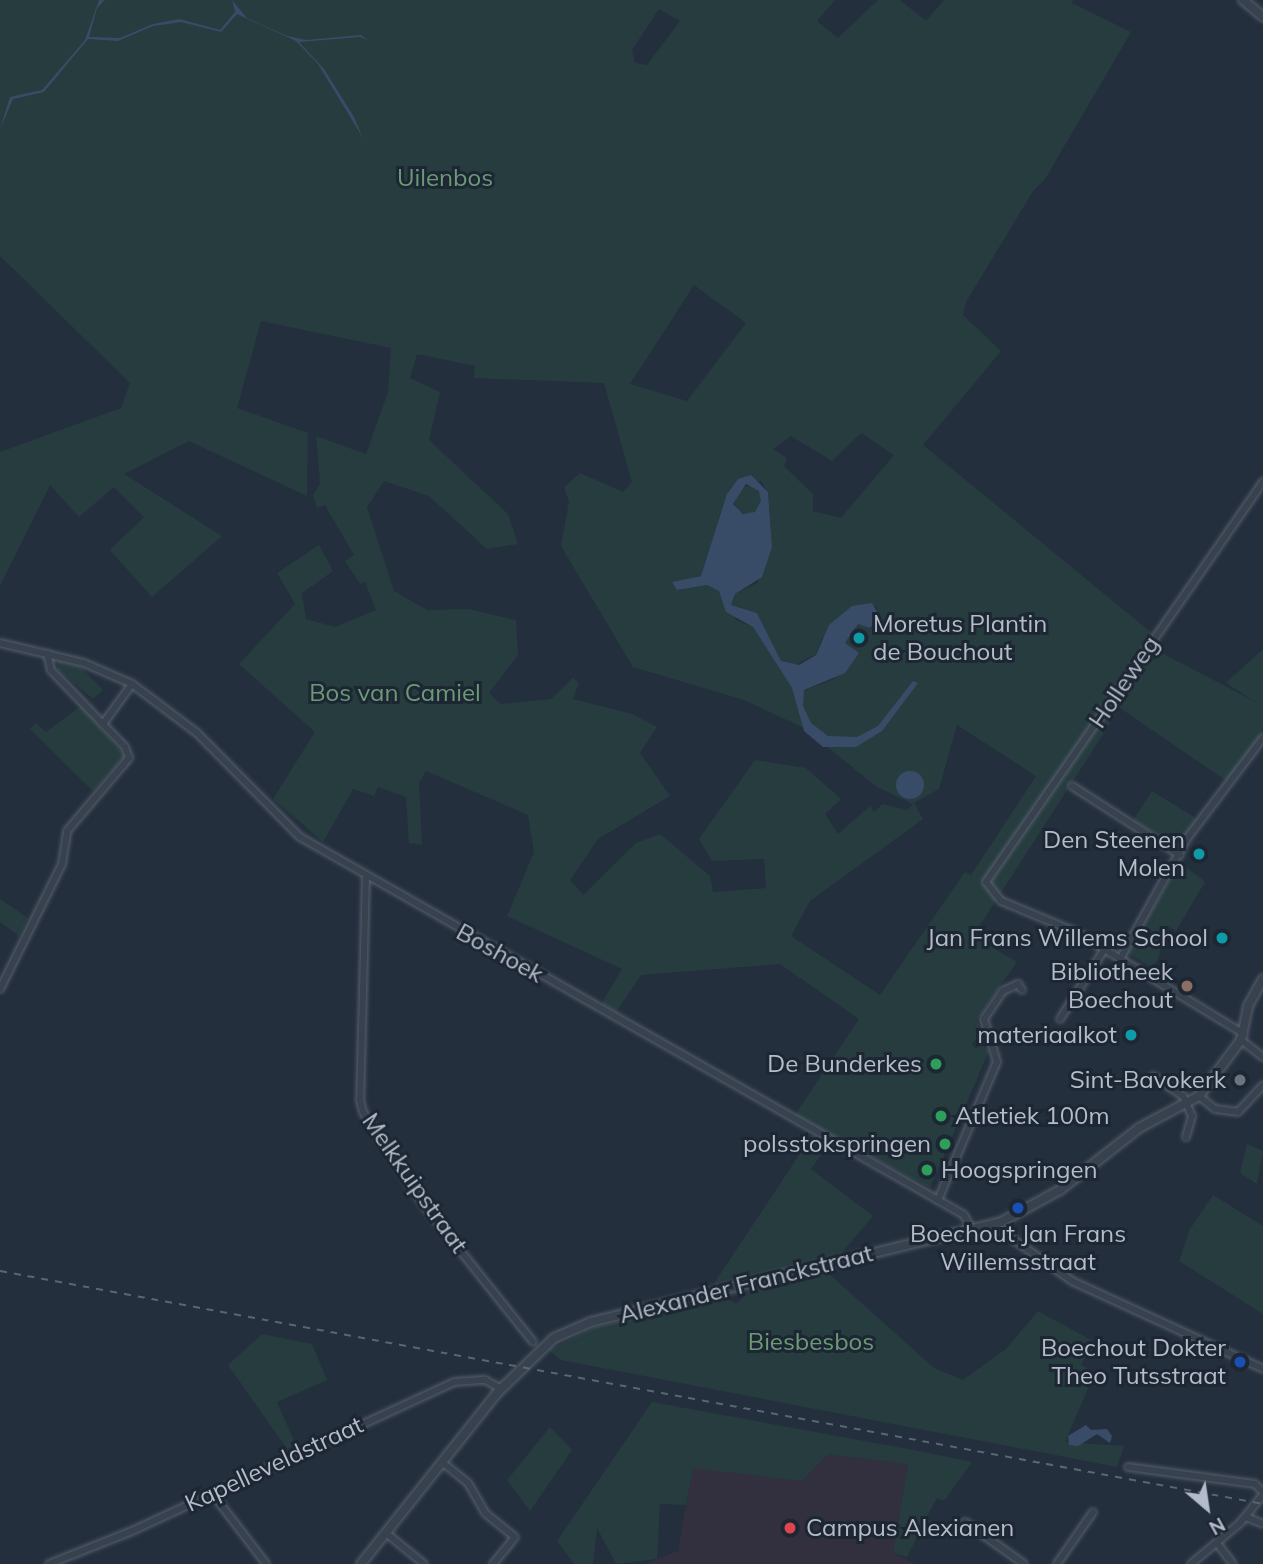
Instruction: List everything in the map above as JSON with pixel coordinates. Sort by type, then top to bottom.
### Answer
[{"type":"street","points":[[1243,0],[1263,17]]},
{"type":"street","name":"Holleweg","points":[[1104,950],[1078,933],[1001,901],[986,882],[1263,482]]},
{"type":"street","name":"Boshoek","points":[[0,643],[84,663],[132,684],[197,733],[300,837],[938,1200],[967,1217],[972,1230]]},
{"type":"street","points":[[0,989],[62,864],[67,831],[129,758],[103,724],[51,670],[47,653]]},
{"type":"street","points":[[103,724],[132,684]]},
{"type":"street","points":[[1119,958],[1140,926],[1188,837],[1263,738]]},
{"type":"street","points":[[1072,786],[1180,855]]},
{"type":"street","name":"Melkkuipstraat","points":[[366,876],[360,1100],[363,1112],[423,1205],[533,1342]]},
{"type":"street","points":[[1060,1019],[1104,950],[1243,1037],[1263,1057]]},
{"type":"street","points":[[1263,979],[1248,1006],[1243,1037],[1199,1096],[1215,1108],[1238,1112],[1263,1085]]},
{"type":"street","points":[[938,1200],[996,1065],[984,1018],[1002,992],[1018,984]]},
{"type":"street","points":[[1153,1076],[1182,1095],[1192,1116],[1186,1137]]},
{"type":"street","name":"Alexander Franckstraat","points":[[361,1564],[501,1389],[538,1349],[580,1326],[993,1225],[1060,1190],[1139,1128],[1199,1096]]},
{"type":"street","points":[[993,1225],[1072,1281],[1263,1369]]},
{"type":"street","name":"Kapelleveldstraat","points":[[49,1564],[454,1382],[485,1380],[501,1389]]},
{"type":"street","points":[[442,1462],[468,1483],[485,1513],[515,1537],[493,1564]]},
{"type":"street","points":[[1128,1467],[1255,1484],[1263,1493],[1246,1517],[1191,1564]]},
{"type":"street","points":[[212,1493],[266,1564]]},
{"type":"street","points":[[1057,1564],[1093,1512]]},
{"type":"street","points":[[1246,1517],[1263,1524]]},
{"type":"street","points":[[965,1522],[1024,1564]]},
{"type":"street","points":[[386,1533],[424,1564]]},
{"type":"street","points":[[1217,1543],[1233,1564]]},
{"type":"shaded area","name":"Campus Alexianen","points":[[828,1454],[908,1464],[893,1553],[916,1564],[645,1564],[678,1551],[693,1467],[802,1481]]},
{"type":"green space","points":[[0,0],[835,0],[817,21],[838,38],[878,0],[900,0],[926,21],[944,0],[1073,0],[1072,3],[1131,32],[1045,179],[1033,191],[966,302],[963,315],[1001,351],[923,445],[1153,634],[1146,645],[1256,702],[1226,683],[1263,649],[1263,738],[1228,782],[1120,708],[973,936],[1017,962],[977,1019],[981,1034],[972,1043],[975,1049],[982,1045],[989,1051],[930,1188],[795,1115],[859,1019],[780,964],[641,975],[616,1012],[602,1003],[622,969],[507,916],[534,852],[528,815],[426,771],[419,783],[422,845],[409,843],[406,797],[378,787],[374,796],[353,789],[323,842],[273,799],[315,732],[239,664],[295,604],[277,573],[319,545],[333,571],[302,593],[306,619],[335,627],[376,610],[365,582],[360,584],[345,561],[354,555],[325,505],[317,508],[313,495],[320,484],[316,436],[366,454],[388,392],[391,348],[261,321],[237,408],[308,433],[307,496],[189,441],[124,474],[222,536],[152,597],[110,550],[144,517],[114,487],[79,517],[50,485],[0,586],[0,452],[121,408],[130,383],[0,256]],"holes":[[[659,9],[680,21],[647,65],[635,63],[632,50]],[[694,285],[746,323],[687,401],[630,384]],[[417,354],[475,366],[474,378],[604,383],[632,482],[623,492],[580,473],[564,487],[569,502],[561,546],[633,667],[744,700],[804,728],[877,787],[913,804],[907,810],[883,804],[874,812],[870,806],[838,834],[825,814],[841,799],[806,768],[755,760],[699,839],[712,861],[764,859],[766,888],[713,892],[710,876],[660,834],[636,843],[583,895],[570,880],[598,839],[670,796],[640,753],[657,727],[632,714],[573,699],[579,683],[573,678],[551,699],[501,704],[489,693],[518,655],[516,620],[468,609],[427,610],[394,591],[367,507],[384,481],[429,496],[487,549],[518,544],[508,514],[429,440],[440,392],[410,378]],[[861,433],[894,455],[841,518],[813,511],[813,494],[784,466],[787,458],[773,449],[791,436],[832,461]],[[761,481],[768,492],[772,547],[757,583],[735,594],[731,605],[757,613],[781,661],[793,666],[816,654],[822,638],[876,606],[880,617],[870,628],[858,624],[845,643],[859,654],[834,679],[805,690],[792,688],[753,627],[736,620],[719,591],[707,585],[678,590],[672,582],[701,576],[731,487]],[[957,725],[1036,776],[971,875],[965,872],[880,995],[791,936],[810,901],[923,819],[914,803],[939,789]]]},
{"type":"green space","points":[[748,486],[758,490],[762,500],[758,510],[748,514],[738,510],[734,500],[738,490]]},
{"type":"green space","points":[[58,660],[81,667],[103,690],[93,699],[58,670]]},
{"type":"green space","points":[[81,706],[125,756],[93,791],[30,729],[36,723],[46,732]]},
{"type":"green space","points":[[1152,791],[1199,820],[1180,848],[1133,820]]},
{"type":"green space","points":[[1180,862],[1205,882],[1176,931],[1167,926],[1157,962],[1150,966],[1127,953]]},
{"type":"green space","points":[[0,899],[28,918],[19,936],[0,922]]},
{"type":"green space","points":[[813,1134],[829,1144],[811,1169],[873,1216],[839,1256],[713,1285]]},
{"type":"green space","points":[[1247,1144],[1263,1151],[1257,1184],[1240,1173]]},
{"type":"green space","points":[[1213,1195],[1263,1226],[1263,1314],[1179,1261],[1190,1229]]},
{"type":"green space","name":"Biesbesbos","points":[[827,1272],[934,1368],[963,1380],[1006,1349],[1038,1311],[1093,1341],[1081,1365],[1095,1372],[1065,1442],[1124,1446],[1117,1467],[561,1360],[549,1350],[595,1327],[725,1297],[736,1304],[748,1292]]},
{"type":"green space","points":[[262,1334],[312,1344],[327,1380],[277,1402],[296,1445],[287,1449],[228,1365]]},
{"type":"green space","points":[[652,1402],[972,1462],[944,1501],[937,1498],[926,1518],[939,1526],[934,1537],[921,1530],[907,1557],[893,1553],[908,1464],[828,1454],[802,1481],[693,1468],[686,1505],[660,1504],[657,1559],[616,1564],[597,1528],[593,1564],[574,1564],[557,1541]]},
{"type":"green space","points":[[550,1427],[572,1450],[530,1511],[507,1480]]},
{"type":"water","points":[[99,0],[105,0],[97,8],[89,37],[120,38],[153,24],[179,19],[220,30],[235,12],[232,0],[247,18],[287,36],[306,40],[361,35],[368,40],[360,37],[299,42],[324,69],[354,117],[363,138],[318,64],[296,41],[237,14],[221,32],[181,22],[153,26],[118,41],[88,39],[44,92],[13,99],[0,129],[10,97],[42,90],[85,40]]},
{"type":"water","points":[[751,475],[768,492],[772,547],[762,577],[735,594],[731,605],[757,613],[781,661],[799,665],[816,655],[829,625],[852,606],[872,603],[880,617],[870,628],[858,624],[845,643],[859,653],[845,673],[804,690],[803,706],[811,723],[828,736],[857,737],[878,726],[913,681],[918,683],[882,731],[856,747],[823,747],[804,731],[792,688],[753,627],[726,612],[719,591],[707,585],[677,590],[672,582],[701,576],[727,494],[738,479]],"holes":[[[746,484],[759,491],[761,501],[755,512],[743,514],[733,504]]]},
{"type":"water","points":[[910,771],[920,775],[924,785],[920,795],[910,799],[900,795],[896,785],[900,775]]},
{"type":"water","points":[[1086,1425],[1091,1430],[1107,1429],[1112,1436],[1110,1443],[1097,1434],[1078,1446],[1069,1445],[1068,1436]]},
{"type":"railway","points":[[0,1271],[1263,1504]]},
{"type":"place","name":"Moretus Plantin de Bouchout","points":[[859,638]]},
{"type":"place","name":"Den Steenen Molen","points":[[1199,854]]},
{"type":"place","name":"Jan Frans Willems School","points":[[1222,938]]},
{"type":"place","name":"Bibliotheek Boechout","points":[[1187,986]]},
{"type":"place","name":"materiaalkot","points":[[1131,1035]]},
{"type":"place","name":"De Bunderkes","points":[[936,1064]]},
{"type":"place","name":"Sint-Bavokerk","points":[[1240,1080]]},
{"type":"place","name":"Atletiek 100m","points":[[941,1116]]},
{"type":"place","name":"polsstokspringen","points":[[945,1144]]},
{"type":"place","name":"Hoogspringen","points":[[927,1170]]},
{"type":"place","name":"Boechout Jan Frans Willemsstraat","points":[[1018,1208]]},
{"type":"place","name":"Boechout Dokter Theo Tutsstraat","points":[[1240,1362]]},
{"type":"place","name":"Campus Alexianen","points":[[790,1528]]},
{"type":"park label","name":"Uilenbos","points":[[445,178]]},
{"type":"park label","name":"Bos van Camiel","points":[[395,693]]}]
